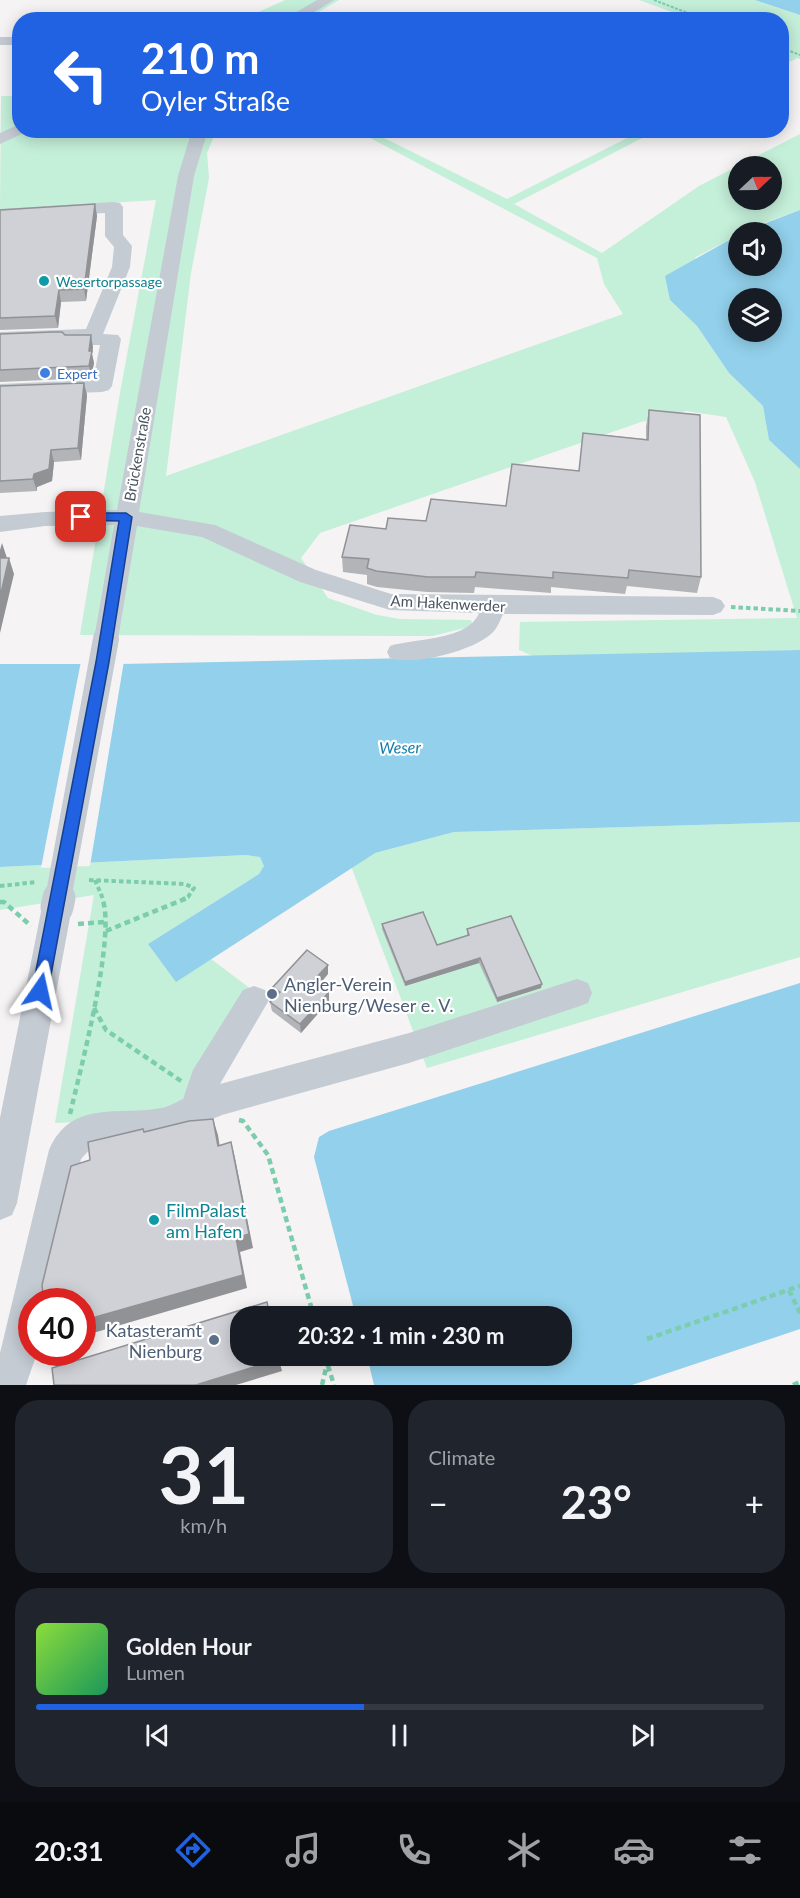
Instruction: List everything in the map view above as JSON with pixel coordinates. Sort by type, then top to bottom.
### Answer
[{"type":"street","points":[[305,12],[327,0]]},
{"type":"street","name":"Brückenstraße","points":[[0,1203],[11,1084],[66,916],[126,517],[186,176],[198,138]]},
{"type":"street","points":[[0,214],[114,207],[114,236],[123,246],[121,267],[93,334],[0,338]]},
{"type":"street","points":[[0,345],[111,339],[102,386],[0,390]]},
{"type":"street","name":"Am Hakenwerder","points":[[0,524],[45,519],[126,517],[207,530],[308,576],[390,602],[713,606]]},
{"type":"street","points":[[399,651],[432,649],[475,633],[486,626],[494,605]]},
{"type":"street","points":[[0,1382],[8,1379],[15,1368],[62,1162],[66,1150],[76,1139],[97,1128],[162,1124],[220,1100],[409,1048],[578,993]]},
{"type":"street","points":[[197,1109],[204,1081],[254,1000]]},
{"type":"path","points":[[654,0],[685,12]]},
{"type":"path","points":[[713,606],[800,611]]},
{"type":"path","points":[[88,880],[185,884],[194,888],[193,893],[188,897],[106,932]]},
{"type":"path","points":[[76,1139],[69,1119],[94,1008],[106,932],[105,904],[95,880]]},
{"type":"path","points":[[0,886],[37,882]]},
{"type":"path","points":[[0,902],[4,902],[29,926]]},
{"type":"path","points":[[66,916],[105,922]]},
{"type":"path","points":[[94,1008],[106,1030],[190,1088],[197,1109],[243,1121],[268,1155],[311,1306]]},
{"type":"path","points":[[647,1339],[800,1286]]},
{"type":"path","points":[[789,1290],[800,1313]]},
{"type":"path","points":[[322,1385],[326,1366]]},
{"type":"path","points":[[328,1366],[334,1385]]},
{"type":"path","points":[[793,1385],[800,1382]]},
{"type":"green space","points":[[285,0],[339,0],[319,12],[259,12]]},
{"type":"green space","points":[[639,0],[755,0],[800,15],[800,59],[797,58],[789,62],[789,12],[672,12]]},
{"type":"green space","points":[[1,96],[12,96],[12,138],[213,138],[207,153],[209,178],[191,273],[166,476],[623,314],[604,284],[597,258],[370,138],[384,138],[507,199],[627,138],[642,138],[514,204],[602,253],[699,186],[728,171],[728,210],[782,210],[782,156],[757,156],[800,134],[800,210],[766,222],[728,222],[728,240],[696,257],[670,300],[697,326],[729,373],[763,406],[769,440],[800,469],[800,650],[535,657],[519,650],[520,622],[797,618],[755,482],[726,417],[686,411],[641,422],[320,533],[301,558],[328,598],[377,615],[400,619],[471,620],[473,626],[432,636],[80,635],[121,387],[156,200],[0,210]]},
{"type":"green space","points":[[800,822],[800,957],[427,1068],[351,866],[375,853],[454,832]]},
{"type":"green space","points":[[246,855],[260,857],[265,866],[259,874],[148,944],[176,981],[211,959],[251,989],[175,1111],[152,1119],[55,1123],[94,895],[0,910],[0,867]]},
{"type":"water","points":[[755,0],[800,0],[800,15]]},
{"type":"water","points":[[800,210],[800,469],[769,440],[763,406],[729,373],[697,326],[670,300],[665,276],[728,241],[728,276],[782,276],[782,222],[768,222]]},
{"type":"water","name":"Weser","points":[[800,650],[800,822],[454,832],[375,853],[176,982],[148,944],[259,874],[264,866],[260,857],[246,855],[0,867],[0,664],[121,664]]},
{"type":"water","points":[[800,983],[800,1329],[632,1385],[374,1385],[369,1366],[572,1366],[572,1306],[353,1306],[314,1157],[319,1137],[329,1131]]},
{"type":"pier","points":[[81,661],[124,661],[90,866],[41,868]]},
{"type":"building","name":"Wesertorpassage","points":[[95,204],[84,289],[59,290],[55,316],[0,318],[0,210]]},
{"type":"building","points":[[62,332],[65,335],[91,335],[89,351],[92,351],[89,366],[0,370],[0,334]]},
{"type":"building","points":[[84,383],[78,448],[51,450],[49,469],[34,474],[33,479],[0,481],[0,386]]},
{"type":"building","points":[[649,410],[700,415],[701,577],[629,570],[628,578],[553,572],[553,578],[476,572],[475,577],[428,577],[376,571],[367,568],[369,559],[342,557],[350,525],[386,529],[388,518],[426,521],[431,499],[506,506],[512,464],[579,471],[583,433],[648,440]]},
{"type":"building","points":[[0,558],[9,558],[0,597]]},
{"type":"building","points":[[423,912],[437,945],[469,935],[467,929],[511,916],[542,984],[497,998],[480,958],[405,982],[382,924]]},
{"type":"building","points":[[307,950],[328,965],[313,981],[329,992],[300,1024],[270,1002],[280,992],[273,987]]},
{"type":"building","name":"FilmPalast am Hafen","points":[[213,1119],[218,1146],[231,1142],[249,1234],[236,1238],[243,1275],[96,1317],[96,1288],[42,1288],[71,1166],[90,1160],[88,1142],[189,1121]]},
{"type":"building","name":"Katasteramt Nienburg","points":[[267,1302],[268,1306],[254,1306]]},
{"type":"building","name":"Katasteramt Nienburg","points":[[230,1313],[230,1366],[257,1366],[196,1385],[54,1385],[52,1368],[96,1366],[96,1354]]},
{"type":"place","name":"Wesertorpassage","points":[[44,281]]},
{"type":"place","name":"Expert","points":[[45,373]]},
{"type":"place","name":"Angler-Verein Nienburg/Weser e. V.","points":[[272,994]]},
{"type":"place","name":"FilmPalast am Hafen","points":[[154,1220]]},
{"type":"place","name":"Katasteramt Nienburg","points":[[214,1340]]},
{"type":"route","points":[[40,991],[102,662],[126,517],[81,517]]}]
